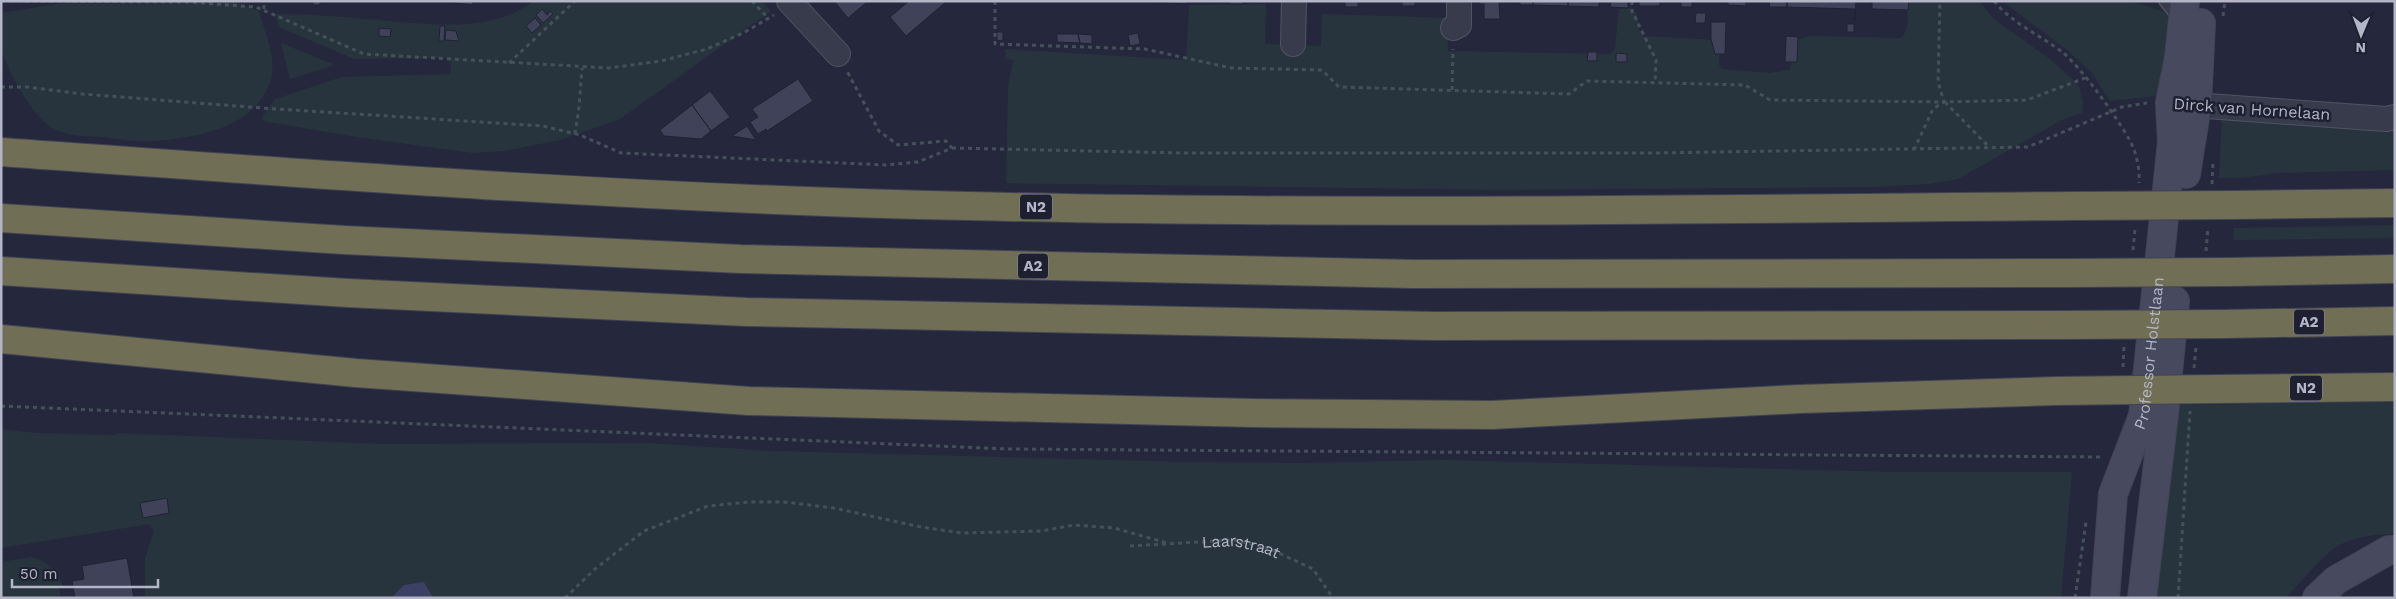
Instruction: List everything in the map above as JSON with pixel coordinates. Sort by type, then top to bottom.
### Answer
[{"type":"highway","name":"N2","points":[[1,152],[528,187],[965,206],[1373,210],[2395,203]]},
{"type":"highway","name":"A2","points":[[1,218],[344,240],[741,259],[1414,274],[2066,273],[2395,269]]},
{"type":"highway","name":"A2","points":[[1,270],[348,294],[748,312],[1434,326],[2061,325],[2395,321]]},
{"type":"highway","name":"N2","points":[[1,339],[386,376],[749,401],[1253,413],[1483,415],[1800,399],[2055,391],[2395,387]]},
{"type":"main road","name":"Professor Holstlaan","points":[[2142,598],[2164,414],[2190,141],[2197,105],[2203,1]]},
{"type":"main road","name":"Professor Holstlaan","points":[[2105,598],[2113,494],[2143,416],[2172,142],[2169,115],[2170,103],[2184,12]]},
{"type":"main road","points":[[2317,598],[2336,580],[2389,550],[2395,550]]},
{"type":"street","points":[[1293,44],[1294,1]]},
{"type":"street","points":[[1453,28],[1459,25],[1459,1]]},
{"type":"street","points":[[790,2],[838,54]]},
{"type":"street","name":"Dirck van Hornelaan","points":[[2170,103],[2386,119],[2395,117]]},
{"type":"lane","points":[[2166,1],[2184,12]]},
{"type":"path","points":[[1,1],[189,2],[264,9],[364,54],[582,68],[609,68],[661,62],[707,49],[745,32],[790,2]]},
{"type":"path","points":[[264,1],[264,9]]},
{"type":"path","points":[[509,63],[575,1]]},
{"type":"path","points":[[752,1],[768,18]]},
{"type":"path","points":[[996,1],[995,44],[1145,49],[1231,68],[1322,70],[1339,87],[1569,94],[1587,81],[1746,85],[1770,100],[1944,102],[2027,100],[2085,78]]},
{"type":"path","points":[[1632,1],[1632,11],[1656,60],[1655,83]]},
{"type":"path","points":[[1940,1],[1938,82],[1944,102],[1989,147]]},
{"type":"path","points":[[1994,1],[2008,16],[2061,51],[2085,78],[2111,114]]},
{"type":"path","points":[[1452,90],[1453,28]]},
{"type":"path","points":[[1,87],[28,87],[82,94],[262,108],[543,126],[575,134],[621,154],[886,165],[918,162],[952,148],[946,141],[898,145],[879,131],[838,54]]},
{"type":"path","points":[[575,134],[582,68]]},
{"type":"path","points":[[1914,150],[1933,109],[1944,102]]},
{"type":"path","name":"Dirck van Hornelaan","points":[[952,148],[1182,153],[1653,153],[2028,147],[2111,114],[2122,107],[2139,102],[2170,103]]},
{"type":"path","points":[[1,406],[1008,449],[2111,457]]},
{"type":"path","points":[[2178,598],[2186,448]]},
{"type":"path","points":[[565,598],[595,569],[644,531],[708,506],[749,502],[784,502],[834,508],[921,527],[962,533],[1042,531],[1074,525],[1114,528],[1167,543]]},
{"type":"path","name":"Laarstraat","points":[[1130,546],[1235,540],[1268,548],[1314,569],[1333,598]]},
{"type":"shaded area","points":[[76,1],[231,1],[259,11],[273,66],[266,92],[242,118],[225,126],[188,137],[140,142],[63,133],[51,127],[36,113],[8,68],[1,48],[1,13]]},
{"type":"shaded area","points":[[534,1],[762,1],[771,11],[620,119],[560,140],[504,151],[473,153],[356,137],[263,121],[262,117],[275,99],[342,77],[451,74],[450,58],[354,59],[279,27],[275,14],[438,24],[479,23],[517,11]]},
{"type":"shaded area","points":[[1907,1],[1979,1],[1994,19],[2054,62],[2079,86],[2083,101],[2082,113],[2064,119],[1958,179],[1929,184],[1874,187],[1502,190],[1006,183],[1008,87],[1013,60],[1006,59],[1005,49],[1186,60],[1189,5],[1266,4],[1265,44],[1321,46],[1322,14],[1447,18],[1448,51],[1610,54],[1615,48],[1619,9],[1630,8],[1637,14],[1639,30],[1644,36],[1716,40],[1720,45],[1719,65],[1722,69],[1769,73],[1790,70],[1796,40],[1811,36],[1901,38],[1907,26]]},
{"type":"shaded area","points":[[2002,1],[2130,1],[2162,11],[2171,16],[2166,95],[2110,101],[2092,73],[2067,50]]},
{"type":"shaded area","points":[[281,43],[335,65],[290,79]]},
{"type":"shaded area","points":[[2222,113],[2395,125],[2395,170],[2279,173],[2241,178],[2219,178]]},
{"type":"shaded area","points":[[2395,225],[2395,238],[2233,240],[2234,228]]},
{"type":"shaded area","points":[[2395,402],[2395,534],[2374,535],[2343,543],[2322,559],[2286,598],[2151,598],[2169,405]]},
{"type":"shaded area","points":[[1,429],[36,433],[117,435],[115,433],[384,444],[647,443],[773,451],[1187,462],[1299,463],[1445,460],[1894,472],[2072,472],[2061,598],[141,598],[145,596],[145,558],[154,532],[150,524],[1,548]]},
{"type":"shaded area","points":[[31,557],[47,564],[58,576],[63,586],[59,587],[61,598],[1,598],[1,562]]},
{"type":"water","points":[[424,582],[433,598],[391,598],[404,585]]},
{"type":"building","points":[[313,1],[320,1],[320,5],[313,5]]},
{"type":"building","points":[[473,1],[473,5],[447,2]]},
{"type":"building","points":[[834,1],[864,1],[866,3],[848,18]]},
{"type":"building","points":[[909,1],[947,1],[906,36],[890,17]]},
{"type":"building","points":[[1133,1],[1187,1],[1187,4]]},
{"type":"building","points":[[1229,1],[1243,1],[1243,4],[1229,4]]},
{"type":"building","points":[[1345,1],[1358,1],[1358,7],[1345,7]]},
{"type":"building","points":[[1402,1],[1415,1],[1415,6],[1402,6]]},
{"type":"building","points":[[1479,1],[1499,1],[1500,19],[1484,19],[1484,4],[1479,4]]},
{"type":"building","points":[[1520,1],[1533,1],[1533,5],[1520,5]]},
{"type":"building","points":[[1533,1],[1568,1],[1568,6],[1533,5]]},
{"type":"building","points":[[1568,1],[1599,1],[1599,7],[1568,6]]},
{"type":"building","points":[[1611,1],[1628,1],[1628,8],[1610,7]]},
{"type":"building","points":[[1639,1],[1660,1],[1660,6],[1639,6]]},
{"type":"building","points":[[1681,1],[1692,1],[1692,7],[1681,7]]},
{"type":"building","points":[[1728,1],[1746,1],[1746,6],[1728,5]]},
{"type":"building","points":[[1770,1],[1787,1],[1787,7],[1769,7]]},
{"type":"building","points":[[1787,1],[1856,1],[1855,21],[1855,9],[1787,7]]},
{"type":"building","points":[[1872,1],[1909,1],[1908,10],[1872,9]]},
{"type":"building","points":[[542,9],[547,15],[550,11],[553,14],[543,23],[536,15]]},
{"type":"building","points":[[1696,13],[1706,13],[1705,23],[1695,23]]},
{"type":"building","points":[[535,18],[541,25],[532,33],[526,26]]},
{"type":"building","points":[[1711,22],[1726,22],[1725,54],[1715,54],[1711,39]]},
{"type":"building","points":[[1847,24],[1854,24],[1854,32],[1847,32]]},
{"type":"building","points":[[440,26],[445,26],[444,41],[439,41]]},
{"type":"building","points":[[379,28],[391,29],[390,37],[379,36]]},
{"type":"building","points":[[446,30],[456,31],[459,41],[445,40]]},
{"type":"building","points":[[997,32],[1003,32],[1003,40],[997,41]]},
{"type":"building","points":[[1138,33],[1140,44],[1130,46],[1128,35]]},
{"type":"building","points":[[1057,34],[1078,34],[1080,43],[1057,42]]},
{"type":"building","points":[[1078,34],[1092,35],[1092,44],[1080,43]]},
{"type":"building","points":[[1786,36],[1798,37],[1797,62],[1785,62]]},
{"type":"building","points":[[1588,52],[1597,52],[1597,61],[1587,61]]},
{"type":"building","points":[[1616,53],[1627,54],[1627,62],[1616,62]]},
{"type":"building","points":[[798,79],[813,101],[767,131],[766,129],[758,134],[750,122],[758,117],[752,109]]},
{"type":"building","points":[[710,91],[730,117],[711,131],[692,105]]},
{"type":"building","points":[[692,105],[711,131],[701,139],[664,136],[660,130]]},
{"type":"building","points":[[747,126],[756,140],[732,136]]},
{"type":"building","points":[[167,498],[169,513],[143,518],[140,503]]},
{"type":"building","points":[[127,558],[134,598],[75,598],[72,581],[84,579],[82,566]]}]
